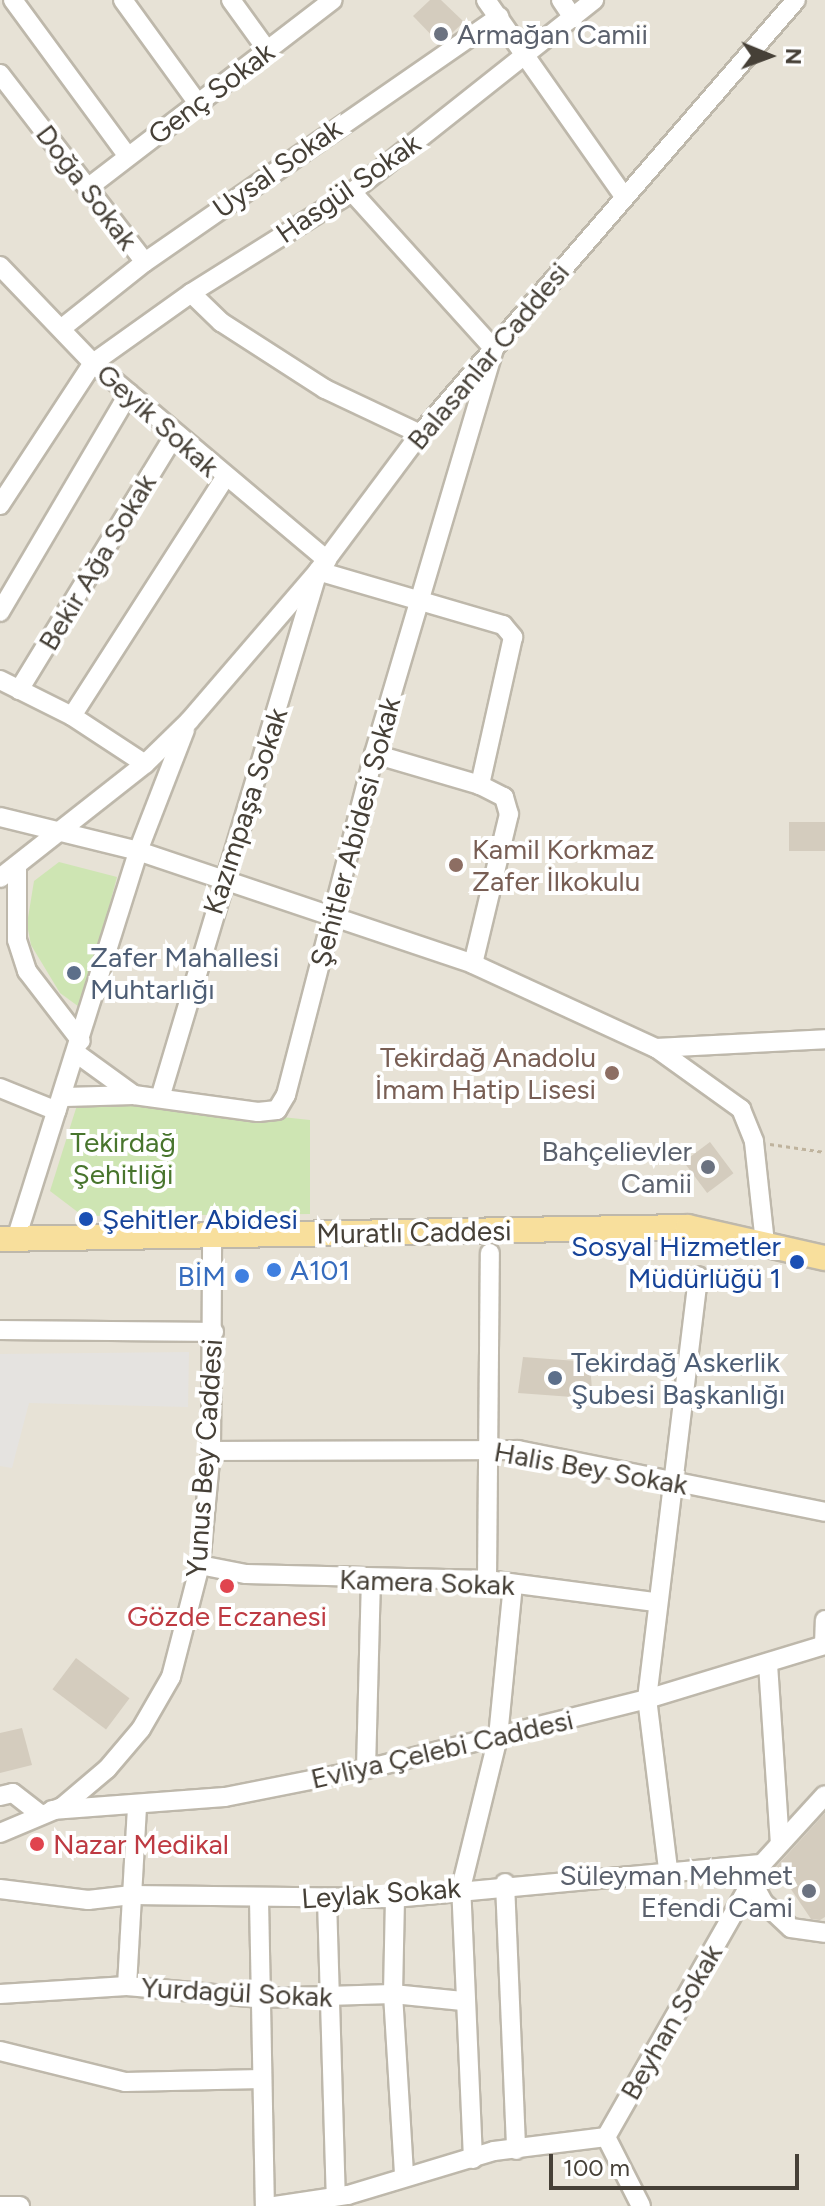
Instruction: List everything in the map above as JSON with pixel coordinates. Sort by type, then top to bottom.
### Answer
[{"type":"main road","name":"Muratlı Caddesi","points":[[8,1239],[688,1227],[825,1258]]},
{"type":"street","points":[[13,0],[127,155]]},
{"type":"street","points":[[123,0],[199,105]]},
{"type":"street","points":[[231,0],[267,50]]},
{"type":"street","name":"Genç Sokak","points":[[89,187],[333,0]]},
{"type":"street","points":[[486,0],[624,196]]},
{"type":"street","points":[[561,0],[573,18]]},
{"type":"street","name":"Hasgül Sokak","points":[[93,363],[191,293],[352,192],[594,0]]},
{"type":"street","name":"Balasanlar Caddesi","points":[[189,721],[323,566],[420,434],[796,0]]},
{"type":"street","name":"Uysal Sokak","points":[[62,328],[145,262],[499,17]]},
{"type":"street","name":"Doğa Sokak","points":[[0,74],[145,262]]},
{"type":"street","points":[[352,192],[494,349]]},
{"type":"street","name":"Geyik Sokak","points":[[0,266],[93,363],[323,566]]},
{"type":"street","points":[[191,293],[221,322],[325,389],[420,434]]},
{"type":"street","name":"Şehitler Abidesi Sokak","points":[[61,1104],[134,1095],[277,1110],[417,602],[494,349]]},
{"type":"street","points":[[0,505],[93,363]]},
{"type":"street","points":[[0,612],[129,393]]},
{"type":"street","name":"Bekir Ağa Sokak","points":[[19,690],[175,434]]},
{"type":"street","points":[[72,716],[224,479]]},
{"type":"street","points":[[323,566],[417,602],[503,625],[513,637],[480,785]]},
{"type":"street","name":"Kazımpaşa Sokak","points":[[160,1098],[221,883],[323,566]]},
{"type":"street","points":[[0,680],[72,716],[145,764]]},
{"type":"street","points":[[0,878],[54,832],[145,764],[189,721]]},
{"type":"street","points":[[8,1239],[61,1104],[138,851],[189,721]]},
{"type":"street","points":[[374,754],[480,785],[504,797],[509,814],[473,964]]},
{"type":"street","points":[[0,817],[138,851],[221,883],[473,964],[656,1048],[741,1109],[754,1142],[765,1243]]},
{"type":"street","points":[[17,865],[17,940],[27,971],[79,1047],[134,1095]]},
{"type":"street","points":[[656,1048],[825,1039]]},
{"type":"street","points":[[0,1088],[61,1104]]},
{"type":"street","name":"Yunus Bey Caddesi","points":[[0,1833],[46,1812],[107,1769],[141,1729],[171,1677],[200,1565],[211,1451],[214,1332],[212,1237]]},
{"type":"street","points":[[487,1580],[490,1253]]},
{"type":"street","points":[[668,1869],[647,1699],[654,1602],[674,1482],[698,1276]]},
{"type":"street","points":[[0,1330],[214,1332]]},
{"type":"street","name":"Halis Bey Sokak","points":[[211,1451],[320,1455],[489,1447],[825,1512]]},
{"type":"street","name":"Kamera Sokak","points":[[200,1565],[371,1579],[487,1580],[654,1602]]},
{"type":"street","points":[[366,1769],[371,1579]]},
{"type":"street","points":[[473,2159],[463,2001],[461,1888],[498,1737],[513,1584]]},
{"type":"street","points":[[824,1645],[825,1620]]},
{"type":"street","name":"Evliya Çelebi Caddesi","points":[[46,1812],[225,1797],[366,1769],[647,1699],[824,1645]]},
{"type":"street","points":[[768,1664],[780,1844]]},
{"type":"street","points":[[0,1796],[13,1793],[46,1812]]},
{"type":"street","name":"Beyhan Sokak","points":[[606,2137],[762,1864],[825,1795]]},
{"type":"street","points":[[127,1986],[137,1806]]},
{"type":"street","name":"Leylak Sokak","points":[[0,1889],[88,1900],[132,1895],[327,1900],[395,1898],[505,1883],[762,1864]]},
{"type":"street","points":[[752,1881],[791,1928],[825,1933]]},
{"type":"street","points":[[505,1883],[516,2150]]},
{"type":"street","points":[[395,1898],[393,1994],[404,2175]]},
{"type":"street","points":[[259,1899],[265,2206]]},
{"type":"street","points":[[327,1900],[326,1998],[344,2199]]},
{"type":"street","name":"Yurdagül Sokak","points":[[5,1994],[127,1986],[260,1998],[393,1994],[463,2001]]},
{"type":"street","points":[[0,2051],[125,2082],[262,2079]]},
{"type":"street","points":[[275,2206],[344,2199],[404,2175],[516,2150],[606,2137],[641,2206]]},
{"type":"street","points":[[0,2206],[20,2206]]},
{"type":"path","points":[[754,1142],[825,1152]]},
{"type":"shaded area","points":[[0,0],[825,0],[825,2206],[0,2206]]},
{"type":"shaded area","points":[[189,1352],[188,1407],[29,1403],[12,1468],[0,1466],[0,1354]]},
{"type":"green space","points":[[59,862],[117,877],[82,1009],[60,993],[31,945],[27,924],[34,881]]},
{"type":"green space","name":"Tekirdağ Şehitliği","points":[[111,1099],[310,1120],[310,1214],[83,1216],[50,1191],[78,1102]]},
{"type":"building","name":"Armağan Camii","points":[[430,0],[441,0],[464,22],[440,44],[413,16]]},
{"type":"building","points":[[789,822],[825,822],[825,851],[789,851]]},
{"type":"building","name":"Bahçelievler Camii","points":[[710,1142],[733,1173],[707,1193],[684,1162]]},
{"type":"building","name":"Tekirdağ Askerlik Şubesi Başkanlığı","points":[[523,1357],[590,1362],[592,1390],[587,1390],[586,1398],[518,1393]]},
{"type":"building","points":[[76,1658],[130,1698],[106,1729],[53,1689]]},
{"type":"building","points":[[22,1728],[32,1765],[0,1773],[0,1733]]},
{"type":"building","name":"Süleyman Mehmet Efendi Cami","points":[[825,1813],[825,1917],[820,1920],[811,1919],[776,1867]]},
{"type":"place","name":"Armağan Camii","points":[[441,34]]},
{"type":"place","name":"Kamil Korkmaz Zafer İlkokulu","points":[[456,865]]},
{"type":"place","name":"Zafer Mahallesi Muhtarlığı","points":[[74,973]]},
{"type":"place","name":"Tekirdağ Anadolu İmam Hatip Lisesi","points":[[612,1073]]},
{"type":"place","name":"Bahçelievler Camii","points":[[708,1167]]},
{"type":"place","name":"Şehitler Abidesi","points":[[86,1219]]},
{"type":"place","name":"Sosyal Hizmetler Müdürlüğü 1","points":[[797,1262]]},
{"type":"place","name":"A101","points":[[274,1270]]},
{"type":"place","name":"BİM","points":[[242,1276]]},
{"type":"place","name":"Tekirdağ Askerlik Şubesi Başkanlığı","points":[[555,1378]]},
{"type":"place","name":"Gözde Eczanesi","points":[[227,1586]]},
{"type":"place","name":"Nazar Medikal","points":[[37,1844]]},
{"type":"place","name":"Süleyman Mehmet Efendi Cami","points":[[809,1891]]}]
